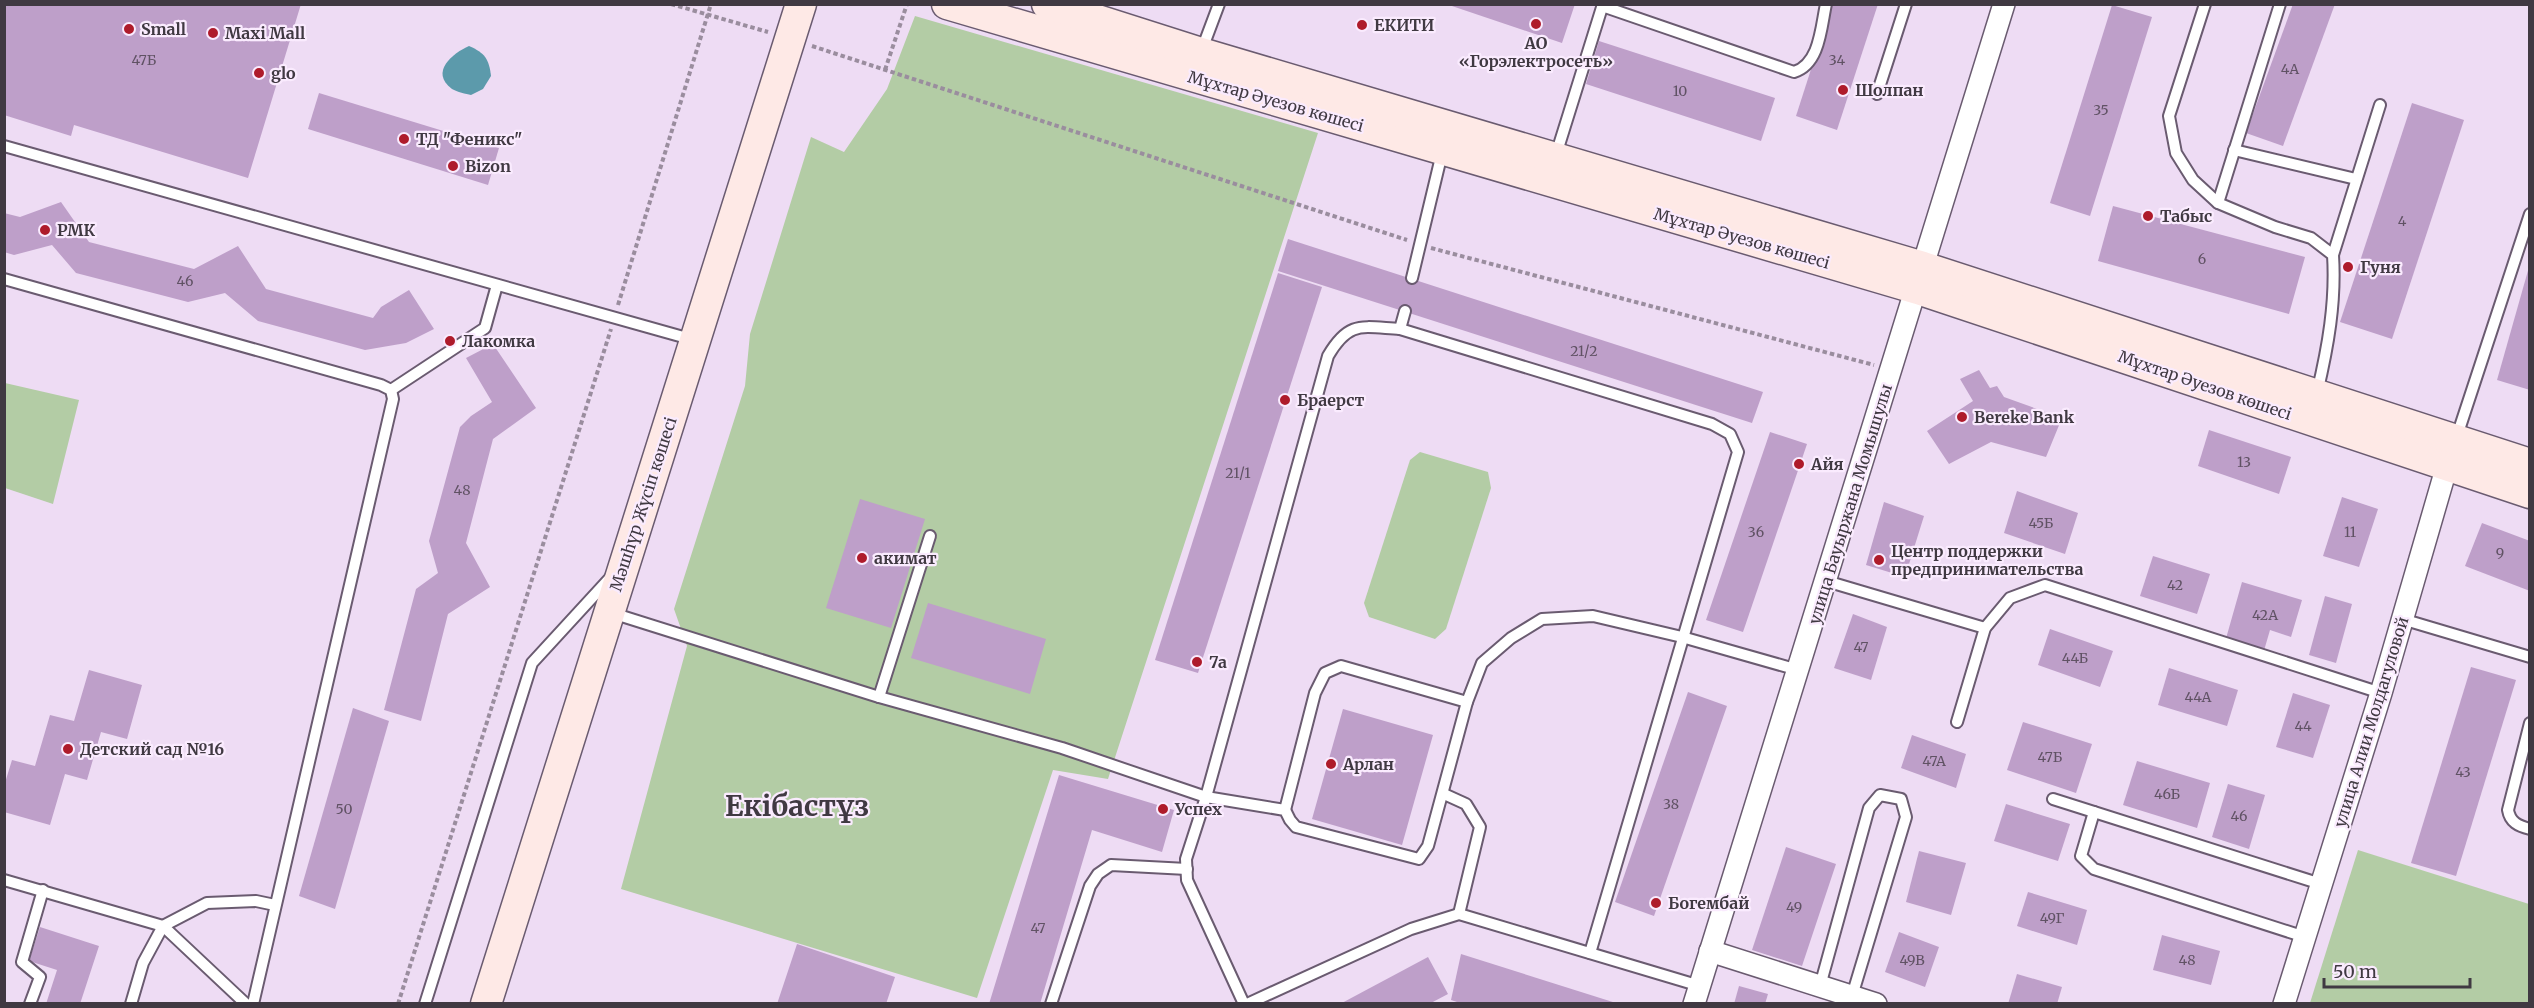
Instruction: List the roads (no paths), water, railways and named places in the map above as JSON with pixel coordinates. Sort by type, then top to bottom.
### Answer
[{"type":"street","name":"Мәшһүр Жүсіп көшесі","points":[[486,1004],[801,4]]},
{"type":"street","name":"Мұхтар Әуезов көшесі","points":[[947,4],[1445,138],[2316,396],[2451,453],[2529,493]]},
{"type":"street","name":"Мұхтар Әуезов көшесі","points":[[1047,4],[1201,53],[1445,138]]},
{"type":"street","name":"улица Бауыржана Момышулы","points":[[1697,995],[1893,370],[2004,4]]},
{"type":"street","name":"Мұхтар Әуезов көшесі","points":[[1920,278],[2451,453],[2529,464]]},
{"type":"street","name":"улица Алии Молдагуловой","points":[[2284,1004],[2381,693],[2451,453]]},
{"type":"street","points":[[1710,951],[1876,1004]]},
{"type":"lane","points":[[1201,53],[1219,4]]},
{"type":"lane","points":[[1551,169],[1603,5],[1794,72],[1803,69],[1812,59],[1826,4]]},
{"type":"lane","points":[[1877,94],[1906,4]]},
{"type":"lane","points":[[2205,4],[2169,116],[2176,153],[2193,180],[2218,203],[2275,227],[2311,238],[2333,255]]},
{"type":"lane","points":[[2218,203],[2280,4]]},
{"type":"lane","points":[[2316,396],[2328,349],[2334,295],[2333,255],[2379,105]]},
{"type":"lane","points":[[1412,278],[1422,245],[1445,138]]},
{"type":"lane","points":[[4,146],[695,340]]},
{"type":"lane","points":[[2234,150],[2356,179]]},
{"type":"lane","points":[[2451,453],[2529,214]]},
{"type":"lane","points":[[4,279],[381,385],[391,390]]},
{"type":"lane","points":[[391,390],[485,328],[497,285]]},
{"type":"lane","points":[[1400,329],[1405,311]]},
{"type":"lane","points":[[1590,954],[1738,452],[1730,434],[1712,424],[1400,329],[1356,327],[1338,338],[1328,356],[1206,797],[1186,859],[1187,880],[1246,1004],[1411,929],[1459,914],[1590,954],[1697,995]]},
{"type":"lane","points":[[253,1004],[393,399],[391,390]]},
{"type":"lane","points":[[879,697],[930,536]]},
{"type":"lane","points":[[425,1004],[532,663],[625,562]]},
{"type":"lane","points":[[1826,581],[1985,628]]},
{"type":"lane","points":[[1957,722],[1985,628],[2010,598],[2045,585],[2381,693]]},
{"type":"lane","points":[[609,612],[879,697],[1062,748],[1206,797],[1286,810]]},
{"type":"lane","points":[[1467,702],[1341,666],[1325,673],[1315,693],[1286,810],[1290,820],[1296,827],[1419,859],[1428,846],[1444,794],[1467,702],[1482,663],[1511,638],[1542,619],[1593,616],[1682,637],[1798,670]]},
{"type":"lane","points":[[2402,619],[2529,657]]},
{"type":"lane","points":[[2529,723],[2508,810],[2510,818],[2515,823],[2529,829]]},
{"type":"lane","points":[[1444,794],[1466,804],[1480,827],[1459,914]]},
{"type":"lane","points":[[1820,986],[1869,808],[1880,795],[1901,799],[1906,817],[1852,996]]},
{"type":"lane","points":[[2053,799],[2321,884]]},
{"type":"lane","points":[[2094,812],[2081,856],[2094,870],[2305,937]]},
{"type":"lane","points":[[1051,1004],[1090,885],[1098,873],[1111,865],[1187,869]]},
{"type":"lane","points":[[4,880],[162,926],[246,1004]]},
{"type":"lane","points":[[30,1004],[40,977],[22,962],[43,890]]},
{"type":"lane","points":[[131,1004],[143,963],[162,926],[207,903],[256,901],[275,905]]},
{"type":"water","points":[[469,46],[485,57],[491,76],[483,89],[471,95],[452,89],[445,83],[443,76],[443,70],[451,58]]},
{"type":"place","name":"АО «Горэлектросеть»","points":[[1536,24]]},
{"type":"place","name":"ЕКИТИ","points":[[1362,25]]},
{"type":"place","name":"Small","points":[[129,29]]},
{"type":"place","name":"Maxi Mall","points":[[213,33]]},
{"type":"place","name":"glo","points":[[259,73]]},
{"type":"place","name":"Шолпан","points":[[1843,90]]},
{"type":"place","name":"ТД \"Феникс\"","points":[[404,139]]},
{"type":"place","name":"Bizon","points":[[453,166]]},
{"type":"place","name":"Табыс","points":[[2148,216]]},
{"type":"place","name":"РМК","points":[[45,230]]},
{"type":"place","name":"Гуня","points":[[2348,267]]},
{"type":"place","name":"Лакомка","points":[[450,341]]},
{"type":"place","name":"Браерст","points":[[1285,400]]},
{"type":"place","name":"Bereke Bank","points":[[1962,417]]},
{"type":"place","name":"Айя","points":[[1799,464]]},
{"type":"place","name":"акимат","points":[[862,558]]},
{"type":"place","name":"Центр поддержки предпринимательства","points":[[1879,560]]},
{"type":"place","name":"7а","points":[[1197,662]]},
{"type":"place","name":"Детский сад №16","points":[[68,749]]},
{"type":"place","name":"Арлан","points":[[1331,764]]},
{"type":"place","name":"Успех","points":[[1163,809]]},
{"type":"place","name":"Богембай","points":[[1656,903]]},
{"type":"district","name":"Екібастұз","points":[[797,806]]}]
